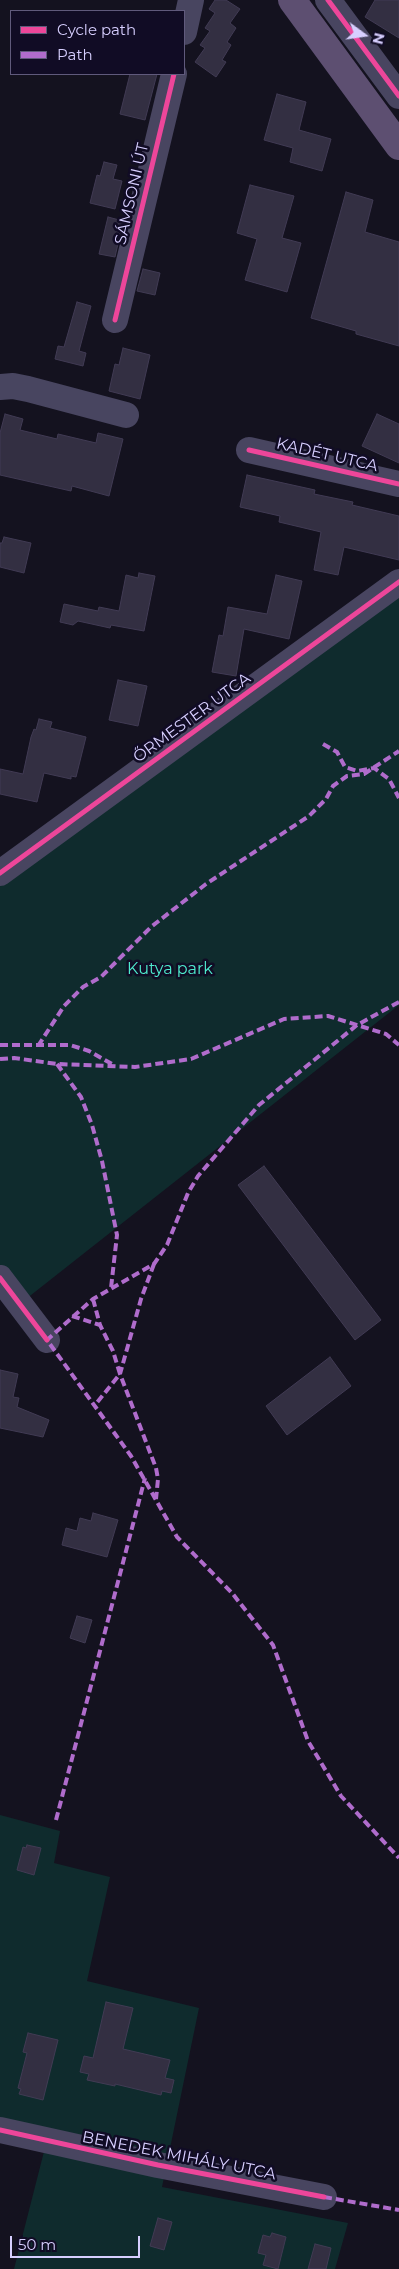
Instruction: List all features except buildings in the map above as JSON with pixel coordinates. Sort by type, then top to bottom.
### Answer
[{"type":"main road","points":[[292,0],[399,146]]},
{"type":"street","points":[[185,28],[192,0]]},
{"type":"street","points":[[328,0],[399,96]]},
{"type":"street","name":"SÁMSONI ÚT","points":[[115,320],[174,75]]},
{"type":"street","points":[[0,387],[13,386],[28,389],[126,415]]},
{"type":"street","name":"KADÉT UTCA","points":[[250,450],[399,484]]},
{"type":"street","name":"ŐRMESTER UTCA","points":[[0,873],[399,582]]},
{"type":"street","points":[[0,1278],[47,1340]]},
{"type":"street","name":"BENEDEK MIHÁLY UTCA","points":[[0,2130],[158,2165],[324,2197]]},
{"type":"green space","name":"Kutya park","points":[[399,591],[399,1005],[26,1299],[0,1265],[0,883]]},
{"type":"green space","points":[[0,1815],[60,1831],[54,1863],[110,1877],[87,1981],[199,2008],[162,2187],[348,2223],[335,2269],[14,2269],[49,2132],[0,2118]]},
{"type":"marked path","points":[[323,744],[337,752],[345,767],[357,771],[374,768],[389,779],[399,798]]},
{"type":"marked path","points":[[38,1046],[64,1006],[83,987],[101,977],[151,927],[206,884],[309,816],[326,799],[333,786],[347,776],[364,774],[399,751]]},
{"type":"marked path","points":[[399,1002],[357,1025],[259,1105],[198,1176],[188,1193],[167,1245],[154,1264],[93,1299],[47,1340],[131,1456],[177,1537],[232,1593],[273,1645],[308,1741],[341,1796],[399,1858]]},
{"type":"marked path","points":[[0,1059],[14,1058],[57,1064],[135,1067],[191,1059],[284,1019],[328,1016],[386,1034],[399,1045]]},
{"type":"marked path","points":[[0,1045],[70,1045],[89,1051],[112,1064]]},
{"type":"marked path","points":[[57,1064],[81,1097],[92,1125],[102,1161],[117,1235],[111,1288]]},
{"type":"marked path","points":[[154,1264],[141,1299],[120,1374],[156,1468],[158,1479],[156,1499]]},
{"type":"marked path","points":[[93,1299],[100,1325],[113,1351],[120,1374],[95,1405]]},
{"type":"marked path","points":[[72,1316],[100,1325]]},
{"type":"marked path","points":[[56,1820],[145,1478]]},
{"type":"marked path","points":[[324,2197],[399,2210]]},
{"type":"cycle path","points":[[328,0],[399,96]]},
{"type":"cycle path","points":[[115,320],[174,75]]},
{"type":"cycle path","points":[[249,450],[399,484]]},
{"type":"cycle path","points":[[0,873],[399,582]]},
{"type":"cycle path","points":[[0,1278],[47,1340]]},
{"type":"cycle path","points":[[0,2130],[158,2165],[324,2197]]}]
